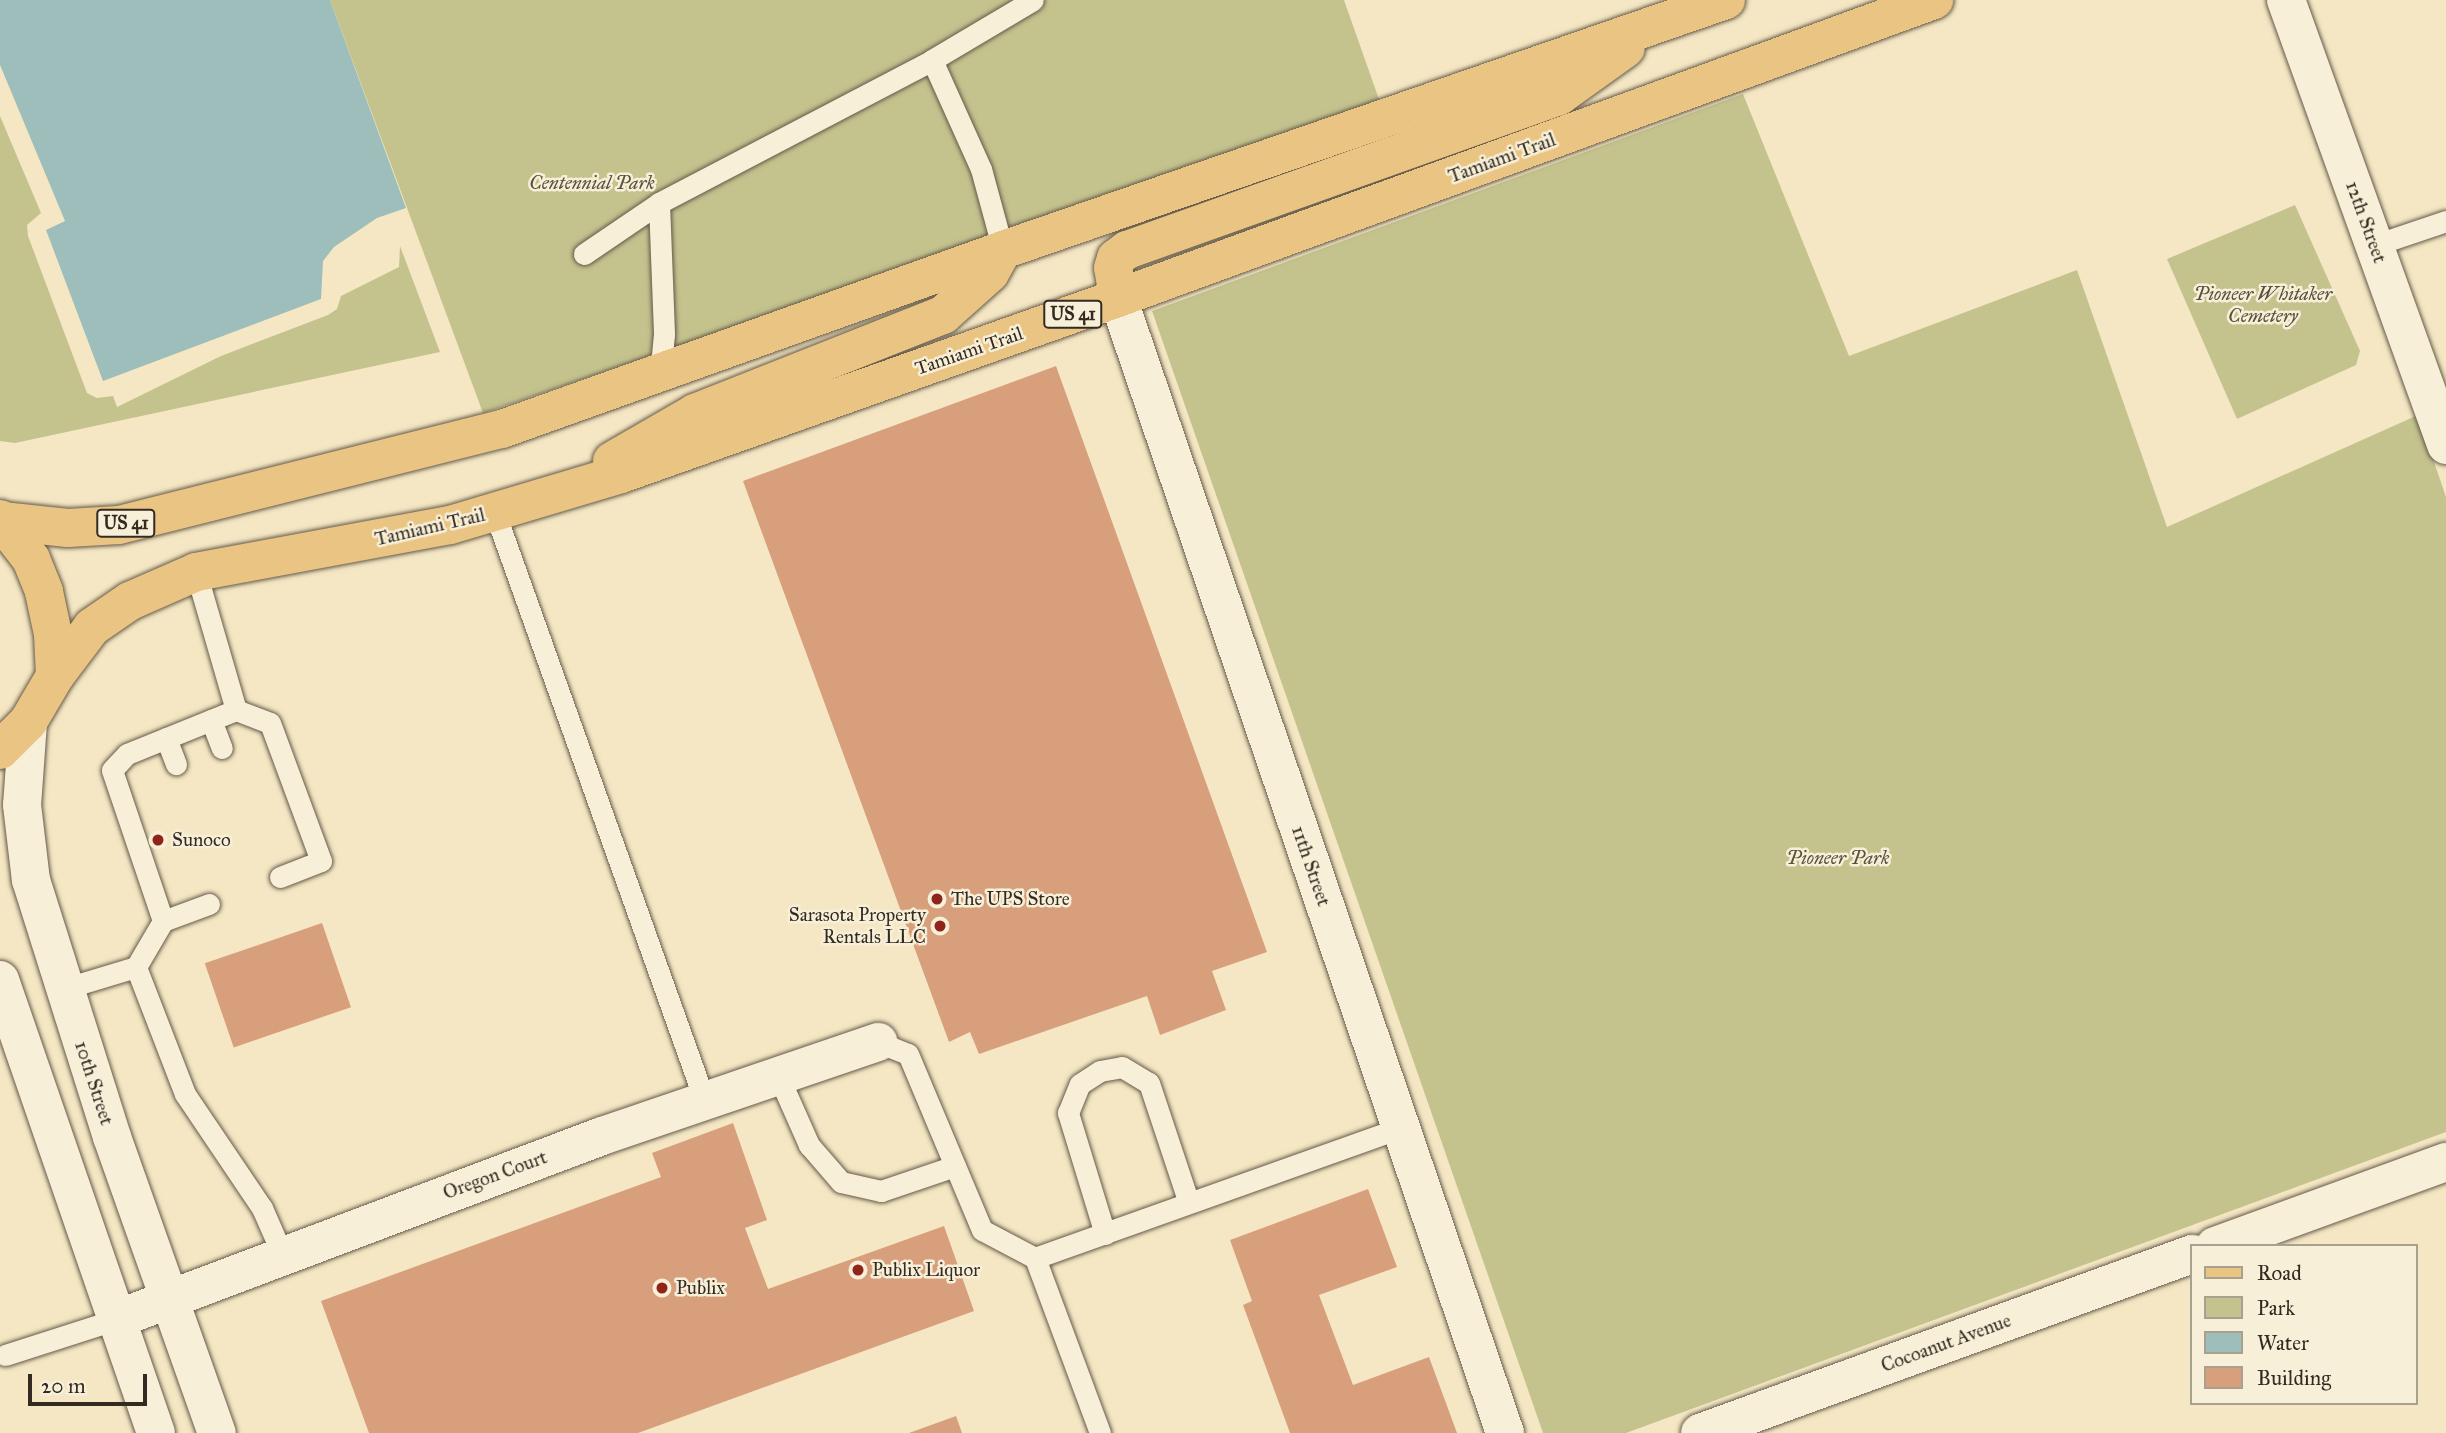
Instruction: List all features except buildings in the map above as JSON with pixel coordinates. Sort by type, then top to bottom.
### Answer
[{"type":"main road","name":"US 41","points":[[1,520],[68,528],[132,522],[449,444],[660,376],[1003,250],[1726,0]]},
{"type":"main road","name":"Tamiami Trail","points":[[0,750],[28,722],[54,676],[92,626],[130,601],[196,572],[412,533],[495,513],[560,493],[1118,298],[1934,0]]},
{"type":"main road","points":[[1118,298],[1113,268],[1116,258],[1127,250],[1559,96],[1659,24]]},
{"type":"main road","points":[[560,493],[695,413],[943,315],[990,273],[1003,250]]},
{"type":"main road","points":[[1,520],[31,559],[44,592],[53,634],[54,676]]},
{"type":"street","name":"12th Street","points":[[2286,0],[2446,445]]},
{"type":"street","name":"11th Street","points":[[1118,298],[1505,1433]]},
{"type":"street","name":"10th Street","points":[[28,722],[22,805],[25,848],[63,989],[217,1433]]},
{"type":"street","points":[[0,979],[156,1433]]},
{"type":"street","name":"Oregon Court","points":[[117,1319],[704,1098],[878,1042]]},
{"type":"street","points":[[2220,1244],[2446,1162]]},
{"type":"street","name":"Cocoanut Avenue","points":[[1700,1433],[2190,1255]]},
{"type":"lane","points":[[584,254],[659,203],[932,60],[1033,0]]},
{"type":"lane","points":[[932,60],[981,169],[1003,250]]},
{"type":"lane","points":[[659,203],[664,334],[660,376]]},
{"type":"lane","points":[[2375,245],[2446,221]]},
{"type":"lane","points":[[495,513],[704,1098]]},
{"type":"lane","points":[[196,572],[236,710]]},
{"type":"lane","points":[[163,921],[112,770],[127,754],[236,710],[270,723],[321,861],[280,877]]},
{"type":"lane","points":[[211,720],[222,748]]},
{"type":"lane","points":[[166,738],[176,764]]},
{"type":"lane","points":[[63,989],[136,967],[163,921],[209,904]]},
{"type":"lane","points":[[136,967],[185,1094],[262,1208],[283,1256]]},
{"type":"lane","points":[[878,1042],[908,1055],[982,1230],[1035,1258],[1100,1433]]},
{"type":"lane","points":[[1105,1234],[1068,1113],[1080,1084],[1100,1071],[1122,1067],[1149,1083],[1189,1203]]},
{"type":"lane","points":[[778,1075],[809,1145],[841,1182],[881,1191],[955,1166]]},
{"type":"lane","points":[[1035,1258],[1401,1128]]},
{"type":"lane","points":[[5,1355],[117,1319]]},
{"type":"green space","name":"Centennial Park","points":[[330,0],[1344,0],[1381,105],[483,413]]},
{"type":"green space","name":"Pioneer Park","points":[[1743,94],[1849,356],[2077,270],[2167,527],[2418,415],[2446,497],[2446,1132],[1626,1433],[1543,1433],[1152,311]]},
{"type":"green space","points":[[0,116],[41,213],[27,225],[28,236],[87,393],[97,398],[113,396],[117,407],[221,356],[328,315],[337,309],[341,296],[399,267],[400,246],[440,352],[15,443],[0,441]]},
{"type":"green space","name":"Pioneer Whitaker Cemetery","points":[[2295,205],[2360,351],[2356,365],[2237,419],[2167,259]]},
{"type":"water","points":[[0,0],[330,0],[406,208],[377,218],[334,247],[323,261],[321,299],[103,381],[46,230],[65,221],[0,65]]},
{"type":"place","name":"Sunoco","points":[[158,840]]},
{"type":"place","name":"The UPS Store","points":[[937,899]]},
{"type":"place","name":"Sarasota Property Rentals LLC","points":[[940,926]]},
{"type":"place","name":"Publix Liquor","points":[[858,1270]]},
{"type":"place","name":"Publix","points":[[662,1288]]}]
